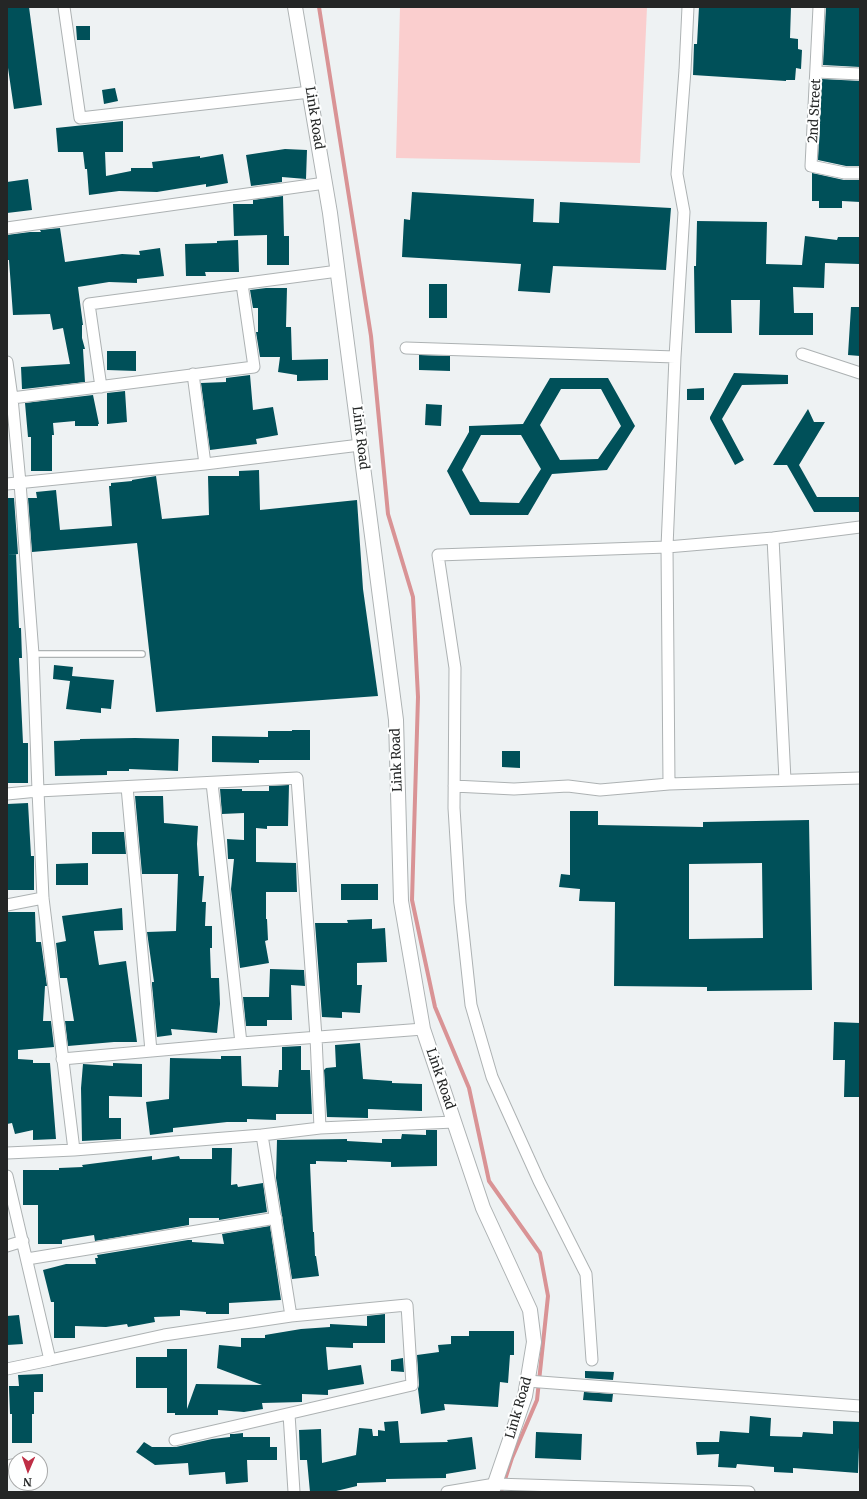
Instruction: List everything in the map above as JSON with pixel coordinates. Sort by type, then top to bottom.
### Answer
[{"type":"street","points":[[64,7],[80,118],[310,92]]},
{"type":"street","name":"Link Road","points":[[295,7],[325,183],[338,271],[396,720],[401,901],[423,1029],[483,1208],[530,1310],[534,1342],[530,1381],[495,1487]]},
{"type":"street","points":[[669,784],[667,546],[675,357],[684,212],[676,174],[685,70],[688,7]]},
{"type":"street","name":"2nd Street","points":[[819,7],[817,72],[811,166],[845,173],[860,173]]},
{"type":"street","points":[[817,72],[860,74]]},
{"type":"street","points":[[7,228],[325,183]]},
{"type":"street","points":[[101,386],[89,304],[338,271]]},
{"type":"street","points":[[12,398],[254,367],[242,284]]},
{"type":"street","points":[[406,348],[675,357]]},
{"type":"street","points":[[802,354],[860,373]]},
{"type":"street","points":[[7,362],[20,483],[33,654],[43,898],[74,1150]]},
{"type":"street","points":[[193,374],[205,464]]},
{"type":"street","points":[[7,484],[205,464],[360,445]]},
{"type":"street","points":[[592,1360],[586,1274],[539,1181],[492,1077],[471,1005],[460,903],[454,808],[455,668],[438,556],[667,546],[773,538],[860,527]]},
{"type":"street","points":[[773,538],[785,780]]},
{"type":"street","points":[[7,794],[38,791],[296,778],[316,1037],[320,1128]]},
{"type":"street","points":[[454,786],[514,789],[568,786],[600,790],[669,784],[860,778]]},
{"type":"street","points":[[212,783],[241,1043]]},
{"type":"street","points":[[127,787],[151,1051]]},
{"type":"street","points":[[7,905],[43,898]]},
{"type":"street","points":[[62,1059],[423,1029]]},
{"type":"street","points":[[7,1153],[74,1150],[262,1135],[320,1128],[454,1122]]},
{"type":"street","points":[[262,1135],[291,1316]]},
{"type":"street","points":[[7,1176],[50,1360]]},
{"type":"street","points":[[27,1259],[276,1218]]},
{"type":"street","points":[[7,1246],[23,1241]]},
{"type":"street","points":[[7,1369],[164,1334],[291,1316],[407,1305],[412,1385],[175,1440]]},
{"type":"street","points":[[530,1381],[860,1406]]},
{"type":"street","points":[[289,1414],[294,1492]]},
{"type":"street","points":[[447,1492],[510,1484],[546,1489],[749,1492]]},
{"type":"lane","points":[[33,654],[142,654]]},
{"type":"shaded area","points":[[400,7],[647,7],[640,163],[396,158]]},
{"type":"building","points":[[7,7],[29,7],[42,105],[14,109],[7,61]]},
{"type":"building","points":[[699,7],[791,7],[790,38],[798,39],[798,49],[802,50],[801,69],[796,68],[795,80],[786,81],[693,75],[694,44],[697,44]]},
{"type":"building","points":[[826,7],[860,7],[860,67],[823,65]]},
{"type":"building","points":[[76,26],[90,26],[90,40],[77,40]]},
{"type":"building","points":[[822,79],[860,81],[860,166],[846,166],[818,160]]},
{"type":"building","points":[[115,88],[118,101],[104,104],[102,90]]},
{"type":"building","points":[[123,121],[123,152],[105,152],[106,176],[131,171],[131,168],[153,168],[152,162],[200,156],[200,158],[223,154],[228,183],[206,187],[206,184],[157,192],[119,191],[89,195],[87,169],[85,169],[83,152],[58,152],[56,128]]},
{"type":"building","points":[[285,149],[307,150],[306,179],[282,177],[282,182],[251,186],[246,155]]},
{"type":"building","points":[[812,173],[844,180],[860,180],[860,202],[842,201],[842,208],[819,208],[819,201],[812,201]]},
{"type":"building","points":[[28,179],[32,210],[7,213],[7,182]]},
{"type":"building","points":[[412,192],[534,199],[533,222],[559,223],[560,202],[671,208],[666,270],[553,266],[550,293],[518,291],[521,264],[402,257],[404,219],[410,220]]},
{"type":"building","points":[[283,196],[284,236],[289,236],[289,265],[267,265],[267,235],[234,236],[233,204],[253,204],[253,200]]},
{"type":"building","points":[[697,221],[767,222],[766,264],[802,265],[805,236],[837,240],[838,237],[860,237],[860,264],[825,263],[824,288],[793,287],[794,313],[813,313],[813,335],[759,335],[760,300],[731,300],[732,333],[695,333],[694,266],[696,266]]},
{"type":"building","points":[[60,228],[65,262],[122,254],[140,255],[139,251],[160,248],[164,276],[137,279],[137,283],[109,282],[78,287],[83,325],[82,338],[85,349],[83,349],[85,382],[22,389],[21,367],[70,364],[63,328],[53,330],[50,314],[13,315],[9,260],[7,260],[7,235],[41,232],[40,230]]},
{"type":"building","points":[[238,240],[239,272],[205,272],[206,276],[186,276],[185,244],[217,243],[217,241]]},
{"type":"building","points":[[429,284],[447,284],[447,318],[429,318]]},
{"type":"building","points":[[287,288],[286,327],[291,327],[292,360],[328,359],[328,380],[297,381],[297,375],[278,372],[280,357],[260,357],[256,332],[258,332],[258,308],[253,308],[250,290]]},
{"type":"building","points":[[851,307],[860,307],[860,356],[848,355]]},
{"type":"building","points":[[107,351],[136,351],[136,371],[107,370]]},
{"type":"building","points":[[419,355],[450,356],[450,371],[419,370]]},
{"type":"building","points":[[734,373],[788,375],[788,384],[742,385],[722,419],[744,460],[735,465],[710,419]]},
{"type":"building","points":[[250,375],[253,410],[273,407],[278,435],[256,439],[257,444],[210,450],[201,383],[226,382],[226,378]]},
{"type":"building","points":[[550,378],[608,378],[635,426],[607,470],[552,474],[528,515],[470,515],[447,471],[469,432],[469,426],[523,424]],"holes":[[[561,389],[601,389],[621,426],[598,459],[560,460],[540,425]],[[481,435],[521,435],[541,469],[519,503],[480,502],[462,470]]]},
{"type":"building","points":[[704,388],[704,400],[687,400],[687,389]]},
{"type":"building","points":[[125,391],[127,422],[107,424],[107,393]]},
{"type":"building","points":[[93,395],[99,424],[98,426],[75,426],[75,421],[53,423],[54,435],[52,435],[52,471],[31,471],[31,437],[28,437],[25,403]]},
{"type":"building","points":[[426,404],[442,405],[441,426],[425,425]]},
{"type":"building","points":[[808,409],[814,422],[825,422],[799,465],[817,497],[860,497],[860,512],[814,512],[787,465],[773,465]]},
{"type":"building","points":[[259,470],[260,510],[357,500],[363,589],[378,696],[156,712],[137,543],[32,552],[28,498],[37,498],[36,492],[56,490],[60,530],[112,526],[109,486],[111,486],[111,483],[132,481],[156,476],[162,519],[209,515],[208,476],[239,476],[239,471]]},
{"type":"building","points":[[7,498],[14,498],[18,554],[7,555]]},
{"type":"building","points":[[16,554],[19,628],[21,628],[22,658],[19,658],[23,743],[28,743],[28,783],[7,783],[7,555]]},
{"type":"building","points":[[54,665],[73,667],[72,676],[114,680],[111,709],[101,708],[101,713],[66,709],[70,681],[53,679]]},
{"type":"building","points":[[310,730],[310,760],[259,760],[259,763],[212,762],[212,736],[268,737],[268,731]]},
{"type":"building","points":[[135,738],[179,739],[178,771],[129,769],[129,771],[107,771],[107,775],[55,776],[54,741]]},
{"type":"building","points":[[502,751],[520,751],[520,768],[502,767]]},
{"type":"building","points":[[289,785],[288,826],[267,826],[267,829],[256,828],[256,862],[296,863],[297,892],[266,892],[268,940],[265,941],[269,963],[240,968],[231,889],[234,859],[228,859],[227,839],[244,840],[244,813],[222,814],[220,789],[269,791],[269,786]]},
{"type":"building","points":[[135,796],[163,796],[164,823],[198,826],[197,844],[199,876],[204,876],[202,902],[206,902],[205,926],[212,926],[212,948],[210,948],[211,978],[219,978],[220,1004],[217,1033],[171,1029],[172,1035],[157,1037],[152,985],[152,982],[154,982],[147,932],[176,931],[178,874],[142,874]]},
{"type":"building","points":[[28,803],[31,856],[34,856],[34,890],[7,890],[7,804]]},
{"type":"building","points":[[570,811],[598,811],[598,825],[703,827],[703,822],[809,820],[812,990],[707,991],[707,987],[614,986],[615,902],[579,901],[580,889],[559,887],[561,874],[570,875]],"holes":[[[762,863],[763,938],[689,939],[689,864]]]},
{"type":"building","points":[[92,832],[124,832],[126,854],[92,854]]},
{"type":"building","points":[[88,863],[88,885],[56,885],[56,864]]},
{"type":"building","points":[[341,884],[378,884],[378,900],[341,900]]},
{"type":"building","points":[[122,908],[123,930],[94,931],[94,933],[99,965],[126,961],[137,1042],[114,1042],[68,1046],[65,1021],[74,1021],[67,978],[60,978],[56,943],[66,941],[62,916]]},
{"type":"building","points":[[7,912],[35,912],[36,942],[41,942],[47,986],[45,986],[43,1021],[51,1021],[54,1047],[18,1050],[18,1059],[33,1060],[33,1063],[50,1063],[56,1139],[33,1140],[33,1130],[15,1134],[12,1123],[7,1124]]},
{"type":"building","points":[[372,919],[372,929],[385,928],[387,962],[357,963],[357,985],[362,985],[360,1013],[342,1012],[342,1018],[322,1017],[315,923],[348,923],[347,920]]},
{"type":"building","points":[[270,969],[304,970],[305,986],[291,985],[292,1020],[267,1020],[267,1026],[246,1026],[243,997],[269,997]]},
{"type":"building","points":[[834,1022],[860,1023],[860,1097],[844,1097],[845,1060],[833,1060]]},
{"type":"building","points":[[360,1043],[363,1079],[392,1081],[392,1083],[422,1084],[422,1111],[368,1109],[368,1118],[327,1117],[324,1070],[326,1068],[336,1067],[335,1045]]},
{"type":"building","points":[[301,1046],[301,1070],[310,1070],[312,1114],[276,1114],[276,1120],[247,1119],[247,1122],[227,1122],[173,1128],[173,1132],[150,1135],[146,1102],[169,1099],[170,1058],[221,1059],[221,1056],[241,1056],[242,1086],[278,1087],[279,1070],[282,1070],[282,1047]]},
{"type":"building","points":[[113,1063],[142,1064],[142,1097],[109,1096],[109,1118],[121,1118],[121,1139],[82,1141],[81,1088],[83,1064],[113,1066]]},
{"type":"building","points":[[426,1130],[437,1130],[437,1166],[391,1167],[391,1162],[347,1160],[347,1162],[316,1161],[316,1164],[310,1164],[313,1232],[315,1256],[319,1276],[292,1279],[276,1178],[277,1140],[347,1139],[347,1141],[382,1143],[382,1139],[401,1139],[402,1134],[426,1135]]},
{"type":"building","points":[[212,1148],[232,1148],[231,1185],[237,1184],[238,1187],[263,1183],[267,1212],[219,1220],[219,1218],[189,1218],[189,1225],[95,1241],[94,1235],[62,1240],[62,1244],[38,1244],[38,1205],[23,1205],[23,1170],[59,1170],[59,1168],[83,1167],[82,1165],[152,1156],[152,1160],[179,1156],[180,1159],[212,1159]]},
{"type":"building","points":[[270,1226],[281,1300],[229,1303],[229,1314],[206,1314],[206,1312],[180,1310],[180,1316],[154,1317],[155,1322],[128,1327],[127,1324],[106,1327],[75,1326],[75,1338],[54,1338],[54,1302],[51,1302],[43,1270],[66,1264],[96,1264],[95,1258],[98,1258],[97,1255],[188,1240],[192,1240],[192,1242],[224,1244],[222,1234]]},
{"type":"building","points":[[385,1314],[385,1343],[353,1343],[353,1348],[326,1347],[328,1370],[361,1365],[364,1384],[328,1390],[328,1395],[302,1394],[302,1402],[262,1403],[263,1409],[244,1412],[218,1410],[218,1415],[175,1415],[175,1413],[167,1413],[167,1388],[136,1388],[136,1357],[167,1357],[167,1349],[187,1349],[187,1409],[196,1384],[262,1385],[217,1368],[219,1345],[241,1347],[241,1338],[265,1338],[265,1335],[301,1329],[330,1327],[330,1324],[367,1326],[367,1316]]},
{"type":"building","points":[[19,1315],[23,1344],[7,1345],[7,1316]]},
{"type":"building","points":[[469,1331],[514,1331],[514,1355],[510,1355],[508,1383],[500,1382],[498,1407],[444,1404],[445,1410],[421,1414],[418,1389],[417,1355],[439,1352],[438,1345],[451,1344],[451,1336],[469,1336]]},
{"type":"building","points":[[403,1358],[404,1372],[391,1371],[391,1360]]},
{"type":"building","points":[[585,1371],[614,1372],[613,1380],[585,1378]]},
{"type":"building","points":[[43,1374],[43,1392],[34,1392],[32,1443],[12,1443],[12,1414],[10,1414],[9,1386],[19,1386],[18,1375]]},
{"type":"building","points":[[584,1392],[613,1394],[612,1402],[583,1400]]},
{"type":"building","points":[[750,1416],[771,1418],[770,1436],[802,1437],[803,1432],[833,1434],[833,1421],[860,1422],[858,1473],[793,1468],[793,1473],[774,1472],[774,1467],[737,1464],[736,1468],[718,1467],[719,1454],[697,1455],[696,1442],[719,1442],[720,1431],[749,1433]]},
{"type":"building","points":[[398,1421],[400,1443],[448,1442],[447,1440],[472,1437],[476,1469],[446,1474],[446,1478],[386,1479],[386,1482],[357,1483],[357,1486],[332,1492],[310,1492],[307,1460],[300,1460],[299,1430],[321,1429],[322,1463],[356,1455],[359,1428],[372,1429],[373,1436],[378,1436],[378,1430],[385,1431],[384,1422]]},
{"type":"building","points":[[536,1432],[582,1434],[581,1460],[535,1458]]},
{"type":"building","points":[[243,1433],[243,1437],[270,1437],[270,1447],[277,1447],[277,1460],[247,1460],[248,1482],[226,1484],[225,1472],[189,1475],[188,1463],[155,1465],[136,1452],[144,1442],[152,1447],[176,1447],[212,1439],[230,1437],[230,1434]]},
{"type":"waterway","points":[[319,7],[371,336],[388,514],[413,597],[418,697],[412,900],[435,1007],[469,1088],[489,1181],[540,1253],[548,1296],[537,1400],[512,1458],[501,1492]]}]
